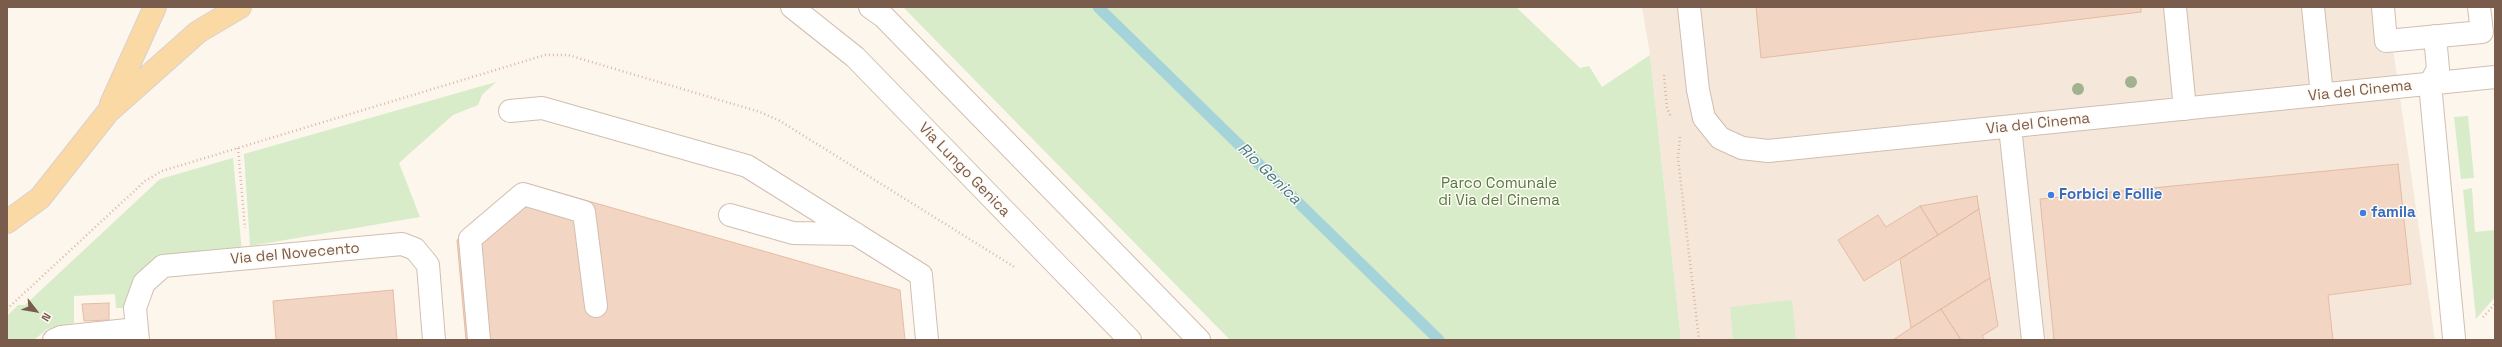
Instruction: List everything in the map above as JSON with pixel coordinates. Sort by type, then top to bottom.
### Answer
[{"type":"main road","points":[[108,112],[155,7]]},
{"type":"main road","points":[[7,222],[40,198],[108,112],[198,32],[240,7]]},
{"type":"street","name":"Via Lungo Genica","points":[[792,7],[854,56],[1130,340]]},
{"type":"street","points":[[870,7],[884,18],[1199,340]]},
{"type":"street","name":"Via del Cinema","points":[[1689,7],[1698,90],[1704,118],[1720,138],[1742,148],[1768,151],[2495,77]]},
{"type":"street","points":[[2175,7],[2185,109]]},
{"type":"street","points":[[2313,7],[2322,95]]},
{"type":"street","points":[[2383,7],[2386,41],[2482,32],[2479,7]]},
{"type":"street","points":[[2435,36],[2438,69],[2430,84],[2454,338]]},
{"type":"street","points":[[510,111],[542,108],[747,166],[921,275],[927,340]]},
{"type":"street","points":[[2010,127],[2033,340]]},
{"type":"street","points":[[479,340],[470,239],[523,194],[584,212],[596,306]]},
{"type":"street","points":[[730,215],[793,233],[856,234]]},
{"type":"street","name":"Via del Novecento","points":[[138,334],[136,308],[144,283],[163,266],[402,244],[415,248],[428,264],[434,340]]},
{"type":"street","points":[[54,340],[61,337],[138,334]]},
{"type":"path","points":[[7,309],[145,181],[162,171],[545,55],[568,55],[760,112],[780,121],[1022,272]]},
{"type":"path","points":[[1680,136],[1678,158],[1699,340]]},
{"type":"path","points":[[238,148],[247,258]]},
{"type":"shaded area","points":[[1642,7],[2387,7],[2435,340],[1681,340],[1650,55]]},
{"type":"green space","name":"Parco Comunale di Via del Cinema","points":[[903,7],[1516,7],[1580,68],[1589,66],[1602,87],[1650,55],[1681,340],[1230,340]]},
{"type":"green space","points":[[496,82],[482,95],[478,105],[453,115],[399,163],[420,217],[250,246],[244,154]]},
{"type":"green space","points":[[2468,116],[2474,178],[2461,179],[2454,117]]},
{"type":"green space","points":[[233,158],[242,252],[158,258],[128,308],[116,308],[115,294],[74,296],[74,323],[47,329],[34,340],[7,340],[7,316],[18,305],[25,305],[160,179]]},
{"type":"green space","points":[[2472,188],[2475,232],[2495,230],[2495,297],[2476,319],[2463,190]]},
{"type":"green space","points":[[1792,300],[1796,340],[1733,340],[1730,307]]},
{"type":"building","points":[[1756,7],[2141,7],[2141,12],[1761,58]]},
{"type":"building","points":[[2398,164],[2411,284],[2328,295],[2333,340],[2054,340],[2040,199]]},
{"type":"building","points":[[525,183],[900,290],[905,340],[466,340],[457,240]]},
{"type":"building","points":[[1977,196],[1979,209],[1938,235],[1920,206]]},
{"type":"building","points":[[1920,206],[1938,235],[1864,281],[1838,240],[1878,215],[1886,227]]},
{"type":"building","points":[[1979,209],[1990,278],[1911,328],[1900,259]]},
{"type":"building","points":[[1990,278],[1998,326],[1982,336],[1985,340],[1961,340],[1941,309]]},
{"type":"building","points":[[393,290],[397,340],[276,340],[273,301]]},
{"type":"building","points":[[109,303],[109,320],[84,321],[82,304]]},
{"type":"building","points":[[1941,309],[1961,340],[1893,340],[1911,328]]},
{"type":"waterway","name":"Rio Genica","points":[[1098,7],[1439,340]]},
{"type":"place","name":"Forbici e Follie","points":[[2051,195]]},
{"type":"place","name":"famila","points":[[2363,213]]}]
